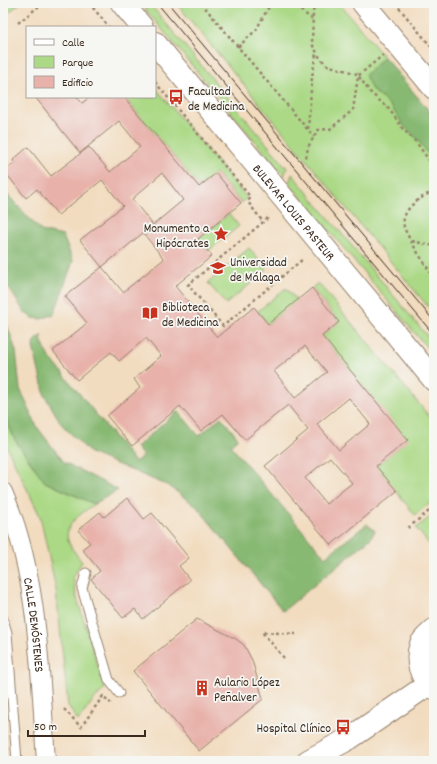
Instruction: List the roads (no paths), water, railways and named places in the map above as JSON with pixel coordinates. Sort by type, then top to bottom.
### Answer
[{"type":"street","points":[[363,3],[434,88]]},
{"type":"street","points":[[124,4],[141,26]]},
{"type":"street","name":"BULEVAR LOUIS PASTEUR","points":[[156,44],[434,380]]},
{"type":"street","name":"CALLE DEMÓSTENES","points":[[3,492],[18,534],[27,570],[37,639],[46,761]]},
{"type":"street","points":[[308,761],[350,738],[431,686],[422,675],[418,658],[421,643],[434,630]]},
{"type":"lane","points":[[86,573],[82,588],[109,680],[119,693]]},
{"type":"lane","points":[[3,619],[7,634],[17,761]]},
{"type":"tram line","points":[[157,3],[434,335]]},
{"type":"tram line","points":[[168,3],[434,321]]},
{"type":"place","name":"Facultad de Medicina","points":[[176,97]]},
{"type":"place","name":"Monumento a Hipócrates","points":[[221,234]]},
{"type":"place","name":"Universidad de Málaga","points":[[218,268]]},
{"type":"place","name":"Biblioteca de Medicina","points":[[150,313]]},
{"type":"place","name":"Aulario López Peñalver","points":[[202,688]]},
{"type":"place","name":"Hospital Clínico","points":[[343,727]]}]
